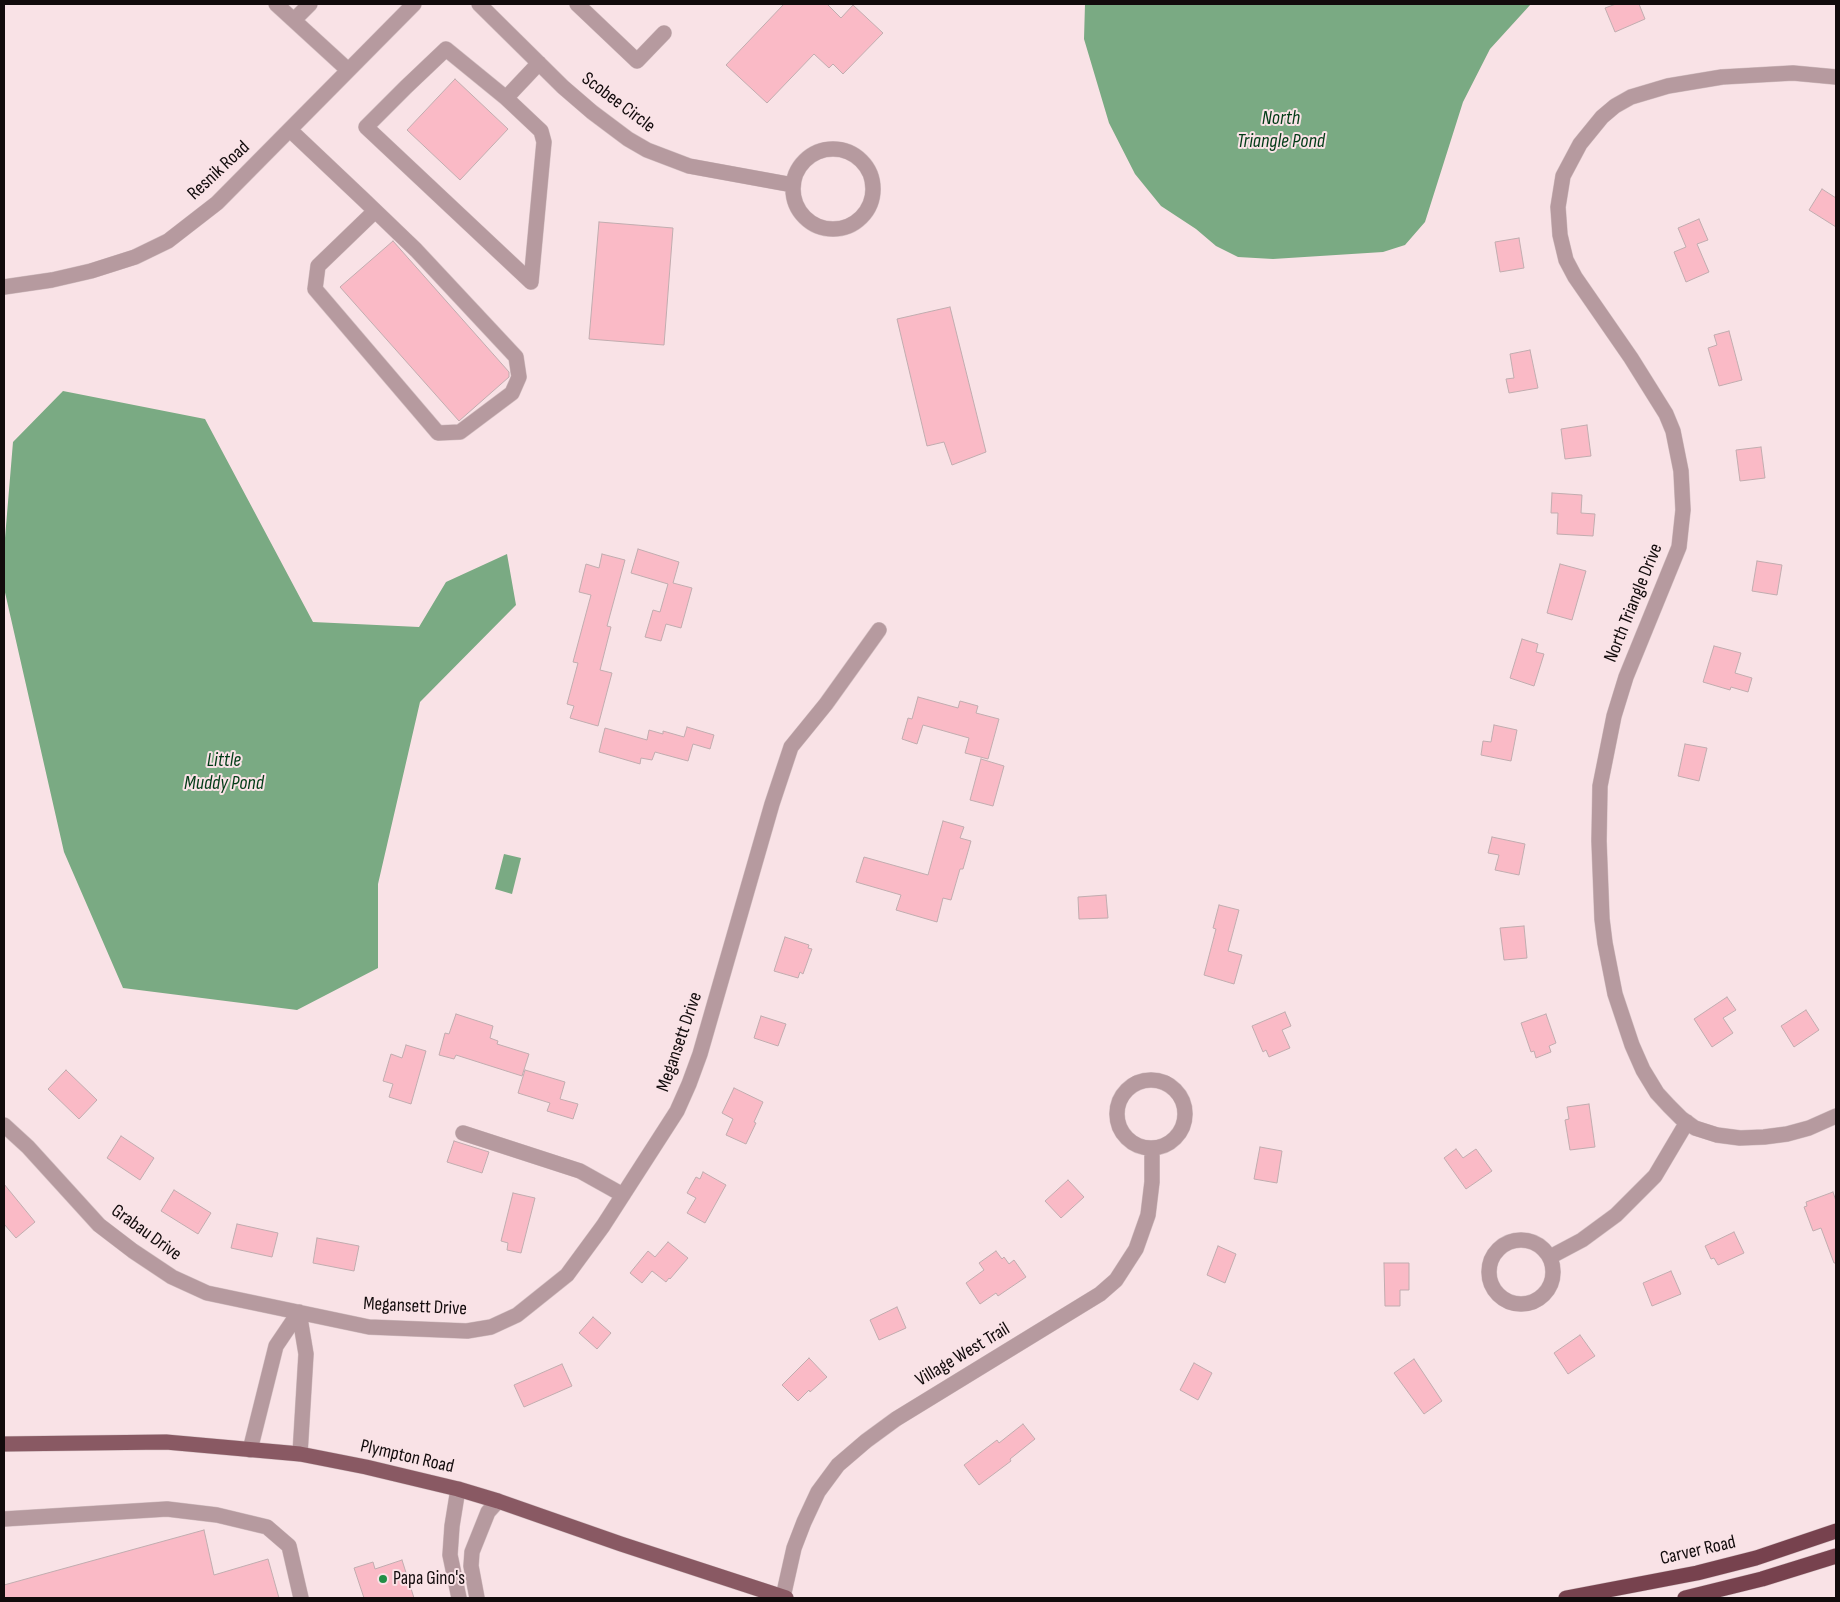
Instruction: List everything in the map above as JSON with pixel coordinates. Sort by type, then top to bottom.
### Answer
[{"type":"highway","name":"Carver Road","points":[[1566,1598],[1698,1573],[1756,1558],[1836,1530]]},
{"type":"highway","points":[[1684,1598],[1762,1579],[1836,1556]]},
{"type":"main road","name":"Plympton Road","points":[[4,1444],[166,1442],[300,1454],[366,1467],[498,1501],[784,1598]]},
{"type":"street","points":[[276,4],[348,70]]},
{"type":"street","points":[[294,20],[310,4]]},
{"type":"street","name":"Resnik Road","points":[[4,287],[52,280],[91,271],[135,257],[168,241],[218,204],[414,4]]},
{"type":"street","name":"Scobee Circle","points":[[479,4],[592,112],[628,139],[647,150],[689,166],[793,185]]},
{"type":"street","points":[[577,4],[637,61],[664,32]]},
{"type":"street","points":[[446,49],[506,98],[541,131],[544,142],[531,282],[366,127],[446,49]]},
{"type":"street","points":[[506,98],[539,63]]},
{"type":"street","name":"North Triangle Drive","points":[[1836,77],[1793,73],[1722,77],[1695,80],[1631,97],[1602,116],[1590,130],[1567,165],[1559,191],[1558,222],[1566,260],[1574,277],[1637,366],[1666,414],[1673,430],[1681,471],[1683,510],[1679,546],[1626,677],[1614,716],[1604,763],[1598,814],[1602,918],[1615,994],[1632,1045],[1643,1070],[1669,1106],[1695,1128],[1716,1135],[1764,1138],[1810,1128],[1836,1116]]},
{"type":"street","points":[[290,130],[416,250],[516,357],[519,377],[512,393],[460,432],[438,433],[315,289],[318,266],[375,211]]},
{"type":"street","points":[[839,149],[855,155],[867,166],[873,181],[873,197],[861,218],[847,227],[831,229],[815,225],[802,216],[794,201],[793,185],[797,169],[808,157],[823,150],[839,149]]},
{"type":"street","name":"Megansett Drive","points":[[299,1312],[369,1327],[467,1331],[503,1323],[517,1315],[567,1275],[624,1195],[677,1111],[689,1084],[700,1054],[772,804],[791,747],[826,704],[879,630]]},
{"type":"street","points":[[1155,1081],[1168,1085],[1178,1094],[1182,1100],[1185,1114],[1182,1129],[1172,1140],[1159,1147],[1152,1148],[1137,1145],[1125,1136],[1118,1123],[1117,1116],[1120,1102],[1128,1090],[1141,1082],[1155,1081]]},
{"type":"street","points":[[1550,1257],[1582,1240],[1616,1215],[1655,1176],[1687,1122]]},
{"type":"street","name":"Grabau Drive","points":[[4,1125],[28,1147],[99,1225],[172,1277],[207,1293],[299,1312]]},
{"type":"street","points":[[464,1133],[580,1171],[624,1195]]},
{"type":"street","name":"Village West Trail","points":[[784,1598],[794,1548],[804,1522],[818,1492],[838,1465],[896,1419],[1100,1294],[1116,1280],[1136,1249],[1148,1215],[1152,1182],[1152,1148]]},
{"type":"street","points":[[1520,1240],[1535,1243],[1544,1248],[1550,1257],[1554,1268],[1550,1289],[1543,1297],[1533,1303],[1511,1304],[1501,1298],[1494,1290],[1490,1280],[1490,1265],[1496,1251],[1505,1244],[1520,1240]]},
{"type":"street","points":[[250,1450],[276,1346],[299,1312]]},
{"type":"street","points":[[299,1312],[306,1354],[300,1454]]},
{"type":"street","points":[[458,1490],[452,1526],[450,1555],[459,1598]]},
{"type":"street","points":[[477,1598],[471,1566],[472,1552],[488,1512],[498,1501]]},
{"type":"street","points":[[4,1519],[167,1509],[217,1515],[267,1528],[289,1546],[301,1598]]},
{"type":"water","name":"North Triangle Pond","points":[[1085,4],[1531,4],[1490,49],[1463,102],[1425,222],[1405,245],[1383,252],[1273,259],[1238,257],[1216,246],[1196,229],[1161,206],[1135,174],[1109,123],[1084,39]]},
{"type":"water","name":"Little Muddy Pond","points":[[63,391],[205,419],[313,622],[419,627],[446,582],[507,554],[516,605],[420,702],[378,884],[378,968],[297,1010],[123,988],[64,852],[4,588],[4,550],[13,442]]},
{"type":"water","points":[[504,854],[521,858],[512,894],[495,889]]},
{"type":"building","points":[[784,4],[827,4],[841,18],[853,5],[883,33],[843,74],[833,64],[829,68],[814,54],[767,103],[726,65]]},
{"type":"building","points":[[1616,4],[1639,4],[1645,19],[1615,32],[1605,8]]},
{"type":"building","points":[[455,79],[508,129],[460,180],[407,130]]},
{"type":"building","points":[[1822,189],[1836,198],[1836,227],[1809,210]]},
{"type":"building","points":[[1699,219],[1708,240],[1697,244],[1709,272],[1686,282],[1674,252],[1686,247],[1678,228]]},
{"type":"building","points":[[599,222],[673,228],[664,345],[589,339]]},
{"type":"building","points":[[1519,238],[1524,268],[1500,272],[1495,242]]},
{"type":"building","points":[[393,241],[509,372],[509,377],[459,421],[340,287]]},
{"type":"building","points":[[950,307],[986,452],[952,465],[944,442],[927,446],[897,319]]},
{"type":"building","points":[[1729,331],[1742,380],[1719,386],[1708,348],[1717,345],[1714,335]]},
{"type":"building","points":[[1530,350],[1538,388],[1509,393],[1506,379],[1514,378],[1510,354]]},
{"type":"building","points":[[1587,425],[1591,456],[1565,459],[1561,429]]},
{"type":"building","points":[[1761,447],[1765,478],[1740,481],[1736,450]]},
{"type":"building","points":[[1552,493],[1582,495],[1581,513],[1595,514],[1593,536],[1557,534],[1558,513],[1551,513]]},
{"type":"building","points":[[638,549],[679,562],[673,583],[692,588],[681,628],[666,624],[661,641],[645,637],[653,610],[660,612],[668,584],[631,573]]},
{"type":"building","points":[[602,554],[625,560],[607,626],[611,627],[600,670],[612,673],[598,726],[570,718],[574,706],[567,704],[578,663],[573,662],[591,595],[579,592],[586,564],[599,568]]},
{"type":"building","points":[[1757,561],[1782,565],[1777,595],[1752,591]]},
{"type":"building","points":[[1560,564],[1586,571],[1572,620],[1547,613]]},
{"type":"building","points":[[1522,639],[1538,644],[1536,652],[1544,654],[1534,686],[1510,678]]},
{"type":"building","points":[[1714,646],[1741,653],[1735,673],[1752,678],[1748,692],[1731,687],[1730,690],[1703,682]]},
{"type":"building","points":[[918,697],[958,708],[960,701],[978,706],[976,713],[999,719],[988,759],[965,753],[969,738],[923,725],[917,744],[902,739],[908,718],[912,719]]},
{"type":"building","points":[[1494,725],[1517,730],[1511,761],[1481,755],[1483,741],[1491,742]]},
{"type":"building","points":[[687,727],[714,735],[710,749],[693,744],[688,761],[655,752],[652,760],[641,758],[640,764],[599,752],[605,728],[647,740],[649,730],[663,734],[663,731],[684,737]]},
{"type":"building","points":[[1685,744],[1707,748],[1699,781],[1678,776]]},
{"type":"building","points":[[981,759],[1004,766],[993,806],[970,800]]},
{"type":"building","points":[[943,821],[964,827],[960,838],[971,841],[951,900],[943,898],[937,922],[896,910],[901,895],[856,882],[864,857],[928,875]]},
{"type":"building","points":[[1492,837],[1525,844],[1519,875],[1495,870],[1499,855],[1488,853]]},
{"type":"building","points":[[1106,895],[1108,918],[1079,919],[1078,897]]},
{"type":"building","points":[[1219,905],[1239,910],[1228,951],[1242,955],[1234,984],[1204,975],[1216,929],[1213,928]]},
{"type":"building","points":[[1524,926],[1527,958],[1504,960],[1500,928]]},
{"type":"building","points":[[785,937],[809,945],[808,948],[812,949],[803,974],[800,972],[798,978],[774,971]]},
{"type":"building","points":[[1727,997],[1736,1010],[1723,1018],[1733,1033],[1712,1047],[1694,1019]]},
{"type":"building","points":[[1806,1010],[1819,1030],[1794,1047],[1781,1026]]},
{"type":"building","points":[[1285,1012],[1291,1026],[1282,1030],[1290,1048],[1269,1057],[1266,1050],[1263,1052],[1252,1026]]},
{"type":"building","points":[[456,1014],[493,1026],[490,1038],[498,1041],[497,1044],[529,1054],[522,1076],[456,1055],[454,1059],[439,1055],[445,1033],[449,1034]]},
{"type":"building","points":[[1546,1014],[1556,1043],[1549,1046],[1551,1052],[1536,1058],[1534,1051],[1531,1052],[1521,1023]]},
{"type":"building","points":[[761,1016],[786,1024],[778,1046],[754,1038]]},
{"type":"building","points":[[406,1045],[426,1051],[411,1104],[389,1097],[393,1084],[383,1081],[391,1054],[402,1058]]},
{"type":"building","points":[[66,1070],[97,1100],[79,1119],[48,1089]]},
{"type":"building","points":[[525,1070],[565,1082],[560,1099],[578,1104],[573,1119],[547,1111],[550,1103],[518,1093]]},
{"type":"building","points":[[734,1088],[763,1102],[746,1144],[726,1135],[733,1119],[722,1113]]},
{"type":"building","points":[[1589,1104],[1595,1147],[1570,1150],[1565,1120],[1569,1119],[1567,1107]]},
{"type":"building","points":[[121,1136],[154,1158],[140,1180],[107,1158]]},
{"type":"building","points":[[454,1141],[489,1152],[482,1173],[447,1162]]},
{"type":"building","points":[[1260,1147],[1282,1151],[1277,1183],[1254,1179]]},
{"type":"building","points":[[1456,1149],[1463,1158],[1476,1149],[1492,1171],[1466,1189],[1444,1158]]},
{"type":"building","points":[[703,1172],[726,1185],[705,1223],[687,1213],[696,1198],[687,1193],[696,1177],[700,1179]]},
{"type":"building","points":[[1068,1180],[1084,1197],[1061,1218],[1045,1201]]},
{"type":"building","points":[[4,1184],[35,1222],[16,1238],[4,1224]]},
{"type":"building","points":[[174,1190],[211,1213],[198,1234],[161,1211]]},
{"type":"building","points":[[1833,1192],[1836,1201],[1836,1263],[1834,1263],[1821,1228],[1813,1231],[1804,1207],[1807,1206],[1806,1202]]},
{"type":"building","points":[[513,1193],[535,1198],[521,1253],[507,1250],[508,1243],[501,1241]]},
{"type":"building","points":[[237,1224],[278,1233],[272,1257],[231,1248]]},
{"type":"building","points":[[1734,1232],[1744,1253],[1718,1265],[1714,1258],[1711,1259],[1705,1246]]},
{"type":"building","points":[[317,1238],[359,1246],[354,1271],[313,1263]]},
{"type":"building","points":[[668,1242],[688,1258],[670,1279],[666,1282],[652,1271],[642,1283],[630,1273],[648,1251],[655,1257]]},
{"type":"building","points":[[1218,1246],[1236,1254],[1225,1283],[1207,1275]]},
{"type":"building","points":[[996,1251],[1009,1264],[1014,1260],[1026,1277],[998,1296],[996,1293],[980,1304],[966,1283],[984,1270],[979,1263]]},
{"type":"building","points":[[1384,1263],[1409,1263],[1409,1290],[1400,1290],[1400,1306],[1385,1306]]},
{"type":"building","points":[[1671,1271],[1681,1294],[1652,1306],[1643,1283]]},
{"type":"building","points":[[897,1307],[906,1328],[879,1340],[870,1320]]},
{"type":"building","points":[[593,1317],[611,1333],[597,1349],[579,1333]]},
{"type":"building","points":[[1580,1335],[1595,1356],[1568,1374],[1554,1353]]},
{"type":"building","points":[[809,1358],[827,1377],[798,1401],[782,1385]]},
{"type":"building","points":[[1414,1359],[1442,1401],[1424,1414],[1394,1373]]},
{"type":"building","points":[[1194,1363],[1212,1373],[1198,1400],[1180,1390]]},
{"type":"building","points":[[562,1364],[572,1386],[524,1407],[514,1385]]},
{"type":"building","points":[[1023,1424],[1035,1439],[1010,1459],[1011,1461],[979,1485],[964,1465],[997,1440],[999,1443]]},
{"type":"building","points":[[204,1530],[214,1575],[268,1559],[279,1598],[4,1598],[4,1585]]},
{"type":"building","name":"Papa Gino's","points":[[402,1560],[414,1598],[364,1598],[354,1568],[373,1562],[375,1569]]},
{"type":"place","name":"Papa Gino's","points":[[383,1579]]}]
